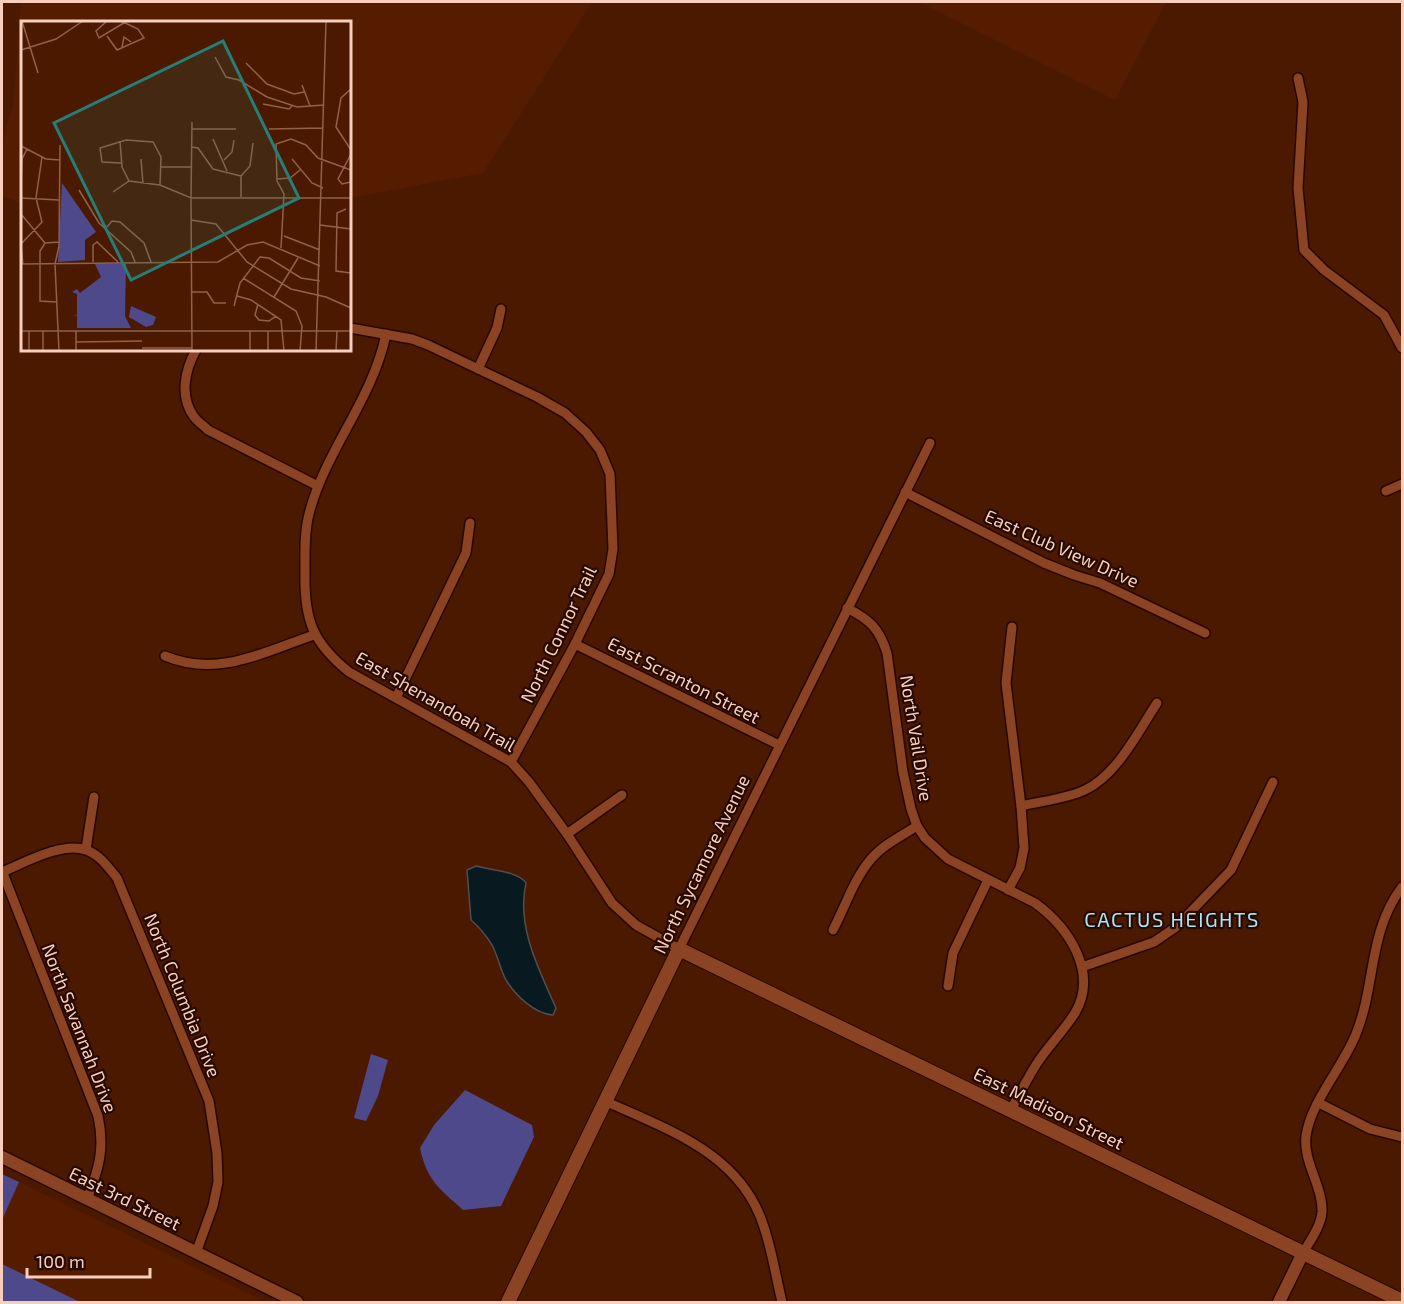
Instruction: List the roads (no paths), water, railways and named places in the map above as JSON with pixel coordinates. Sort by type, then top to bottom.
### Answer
[{"type":"main road","name":"North Sycamore Avenue","points":[[508,1302],[679,949]]},
{"type":"main road","name":"East Madison Street","points":[[679,949],[1402,1301]]},
{"type":"street","points":[[1298,78],[1303,102],[1298,188],[1304,250],[1324,270],[1384,315],[1402,348]]},
{"type":"street","points":[[478,369],[497,328],[501,309]]},
{"type":"street","name":"North Connor Trail","points":[[351,328],[412,339],[537,397],[565,413],[586,432],[600,450],[609,474],[613,527],[612,560],[605,584],[511,762]]},
{"type":"street","name":"East Shenandoah Trail","points":[[386,334],[380,358],[318,486],[308,517],[305,546],[306,596],[314,635],[331,656],[349,672],[511,762],[529,782],[567,834],[612,903],[636,925],[679,949]]},
{"type":"street","points":[[196,351],[186,373],[185,385],[189,406],[194,417],[208,430],[225,440],[318,486]]},
{"type":"street","name":"North Sycamore Avenue","points":[[679,949],[778,745],[930,443]]},
{"type":"street","points":[[1386,491],[1402,484]]},
{"type":"street","name":"East Club View Drive","points":[[905,492],[1044,563],[1100,583],[1205,633]]},
{"type":"street","points":[[396,698],[466,553],[470,523]]},
{"type":"street","name":"North Vail Drive","points":[[847,608],[873,625],[882,637],[887,653],[903,772],[910,809],[917,826],[930,843],[948,859],[1035,903],[1056,921],[1074,944],[1082,967],[1082,993],[1075,1012],[1036,1064],[1011,1110]]},
{"type":"street","points":[[1008,890],[1020,868],[1024,848],[1006,683],[1012,627]]},
{"type":"street","points":[[165,656],[181,663],[213,666],[314,635]]},
{"type":"street","name":"East Scranton Street","points":[[575,644],[778,745]]},
{"type":"street","points":[[1021,806],[1071,795],[1101,780],[1114,767],[1157,703]]},
{"type":"street","points":[[1082,967],[1148,944],[1176,927],[1231,870],[1273,782]]},
{"type":"street","points":[[567,834],[622,795]]},
{"type":"street","points":[[2,871],[67,848],[86,849],[94,797]]},
{"type":"street","points":[[833,930],[861,874],[871,860],[883,848],[917,826]]},
{"type":"street","name":"North Columbia Drive","points":[[86,849],[101,859],[117,878],[209,1101],[217,1153],[218,1182],[213,1206],[196,1253]]},
{"type":"street","name":"North Savannah Drive","points":[[2,871],[98,1116],[102,1134],[101,1153],[97,1174],[87,1200]]},
{"type":"street","points":[[948,986],[953,953],[988,880]]},
{"type":"street","points":[[1280,1302],[1317,1227],[1322,1210],[1306,1149],[1309,1123],[1358,1032],[1376,943],[1382,924],[1402,887]]},
{"type":"street","points":[[605,1101],[698,1144],[716,1158],[739,1182],[755,1204],[764,1226],[782,1302]]},
{"type":"street","points":[[1318,1103],[1370,1129],[1402,1137]]},
{"type":"street","name":"East 3rd Street","points":[[2,1157],[297,1302]]},
{"type":"water","points":[[476,866],[510,873],[526,883],[524,915],[527,931],[536,963],[556,1008],[553,1015],[533,1008],[515,992],[504,976],[492,945],[471,920],[467,870]]},
{"type":"district","name":"CACTUS HEIGHTS","points":[[1172,919]]}]
